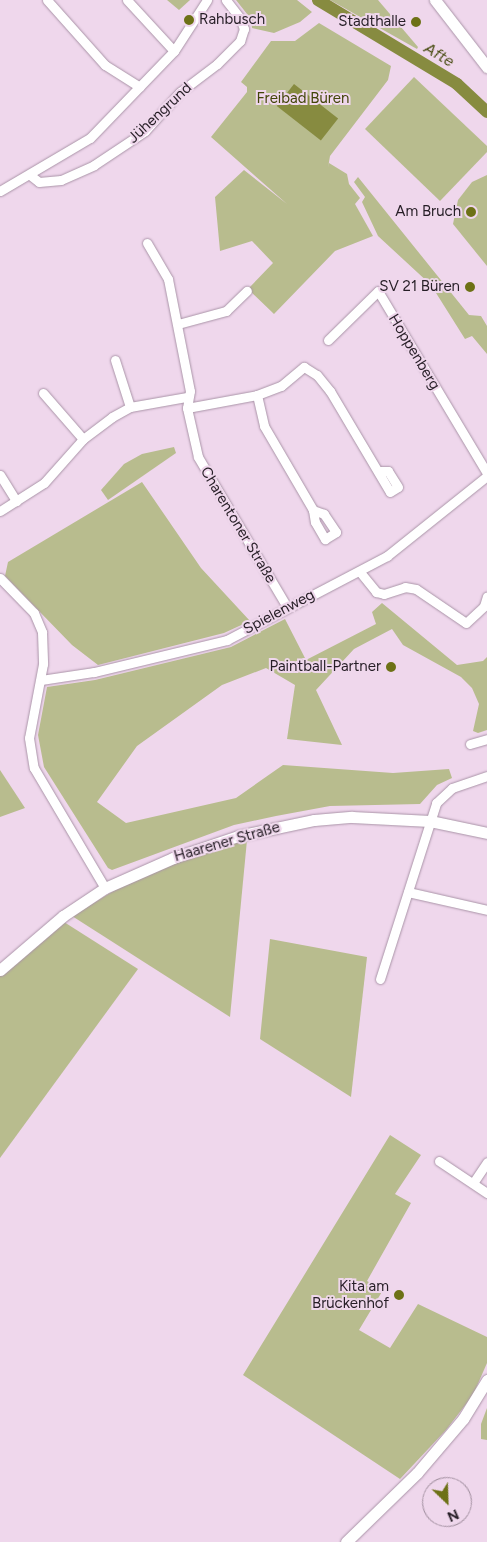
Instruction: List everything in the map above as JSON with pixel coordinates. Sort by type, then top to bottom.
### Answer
[{"type":"main road","points":[[435,0],[487,68]]},
{"type":"main road","name":"Haarener Straße","points":[[0,970],[63,916],[105,888],[173,858],[280,826],[332,818],[430,821],[487,834]]},
{"type":"main road","points":[[346,1542],[417,1473],[463,1419],[487,1380]]},
{"type":"street","points":[[47,0],[105,65],[140,87]]},
{"type":"street","points":[[127,0],[174,50]]},
{"type":"street","name":"Jühengrund","points":[[0,190],[30,175],[90,138],[174,50],[207,0]]},
{"type":"street","name":"Jühengrund","points":[[30,175],[39,182],[61,180],[94,164],[145,131],[180,92],[217,64],[240,40],[244,28],[226,0]]},
{"type":"street","name":"Charentoner Straße","points":[[147,243],[168,279],[190,391],[187,397],[187,408],[198,457],[204,473],[287,607]]},
{"type":"street","points":[[178,324],[226,311],[247,291]]},
{"type":"street","name":"Hoppenberg","points":[[328,340],[378,291],[487,474]]},
{"type":"street","points":[[116,360],[130,408]]},
{"type":"street","points":[[187,408],[257,395],[281,386],[304,367],[317,375],[330,391],[378,471]]},
{"type":"street","points":[[43,393],[83,439]]},
{"type":"street","points":[[257,395],[264,426],[313,510]]},
{"type":"street","points":[[0,511],[44,483],[83,439],[130,408],[187,397]]},
{"type":"street","name":"Spielenweg","points":[[41,680],[94,672],[227,640],[287,607],[360,572],[387,556],[487,474]]},
{"type":"street","points":[[0,475],[16,501]]},
{"type":"street","points":[[360,572],[376,592],[384,594],[405,588],[416,589],[466,623],[484,606],[487,596]]},
{"type":"street","points":[[0,578],[34,613],[42,632],[44,653],[41,680],[29,738],[34,768],[105,888]]},
{"type":"street","points":[[470,744],[487,739]]},
{"type":"street","points":[[380,979],[430,821],[443,795],[465,782],[487,776]]},
{"type":"street","points":[[408,892],[487,910]]},
{"type":"street","points":[[439,1161],[487,1193]]},
{"type":"street","points":[[473,1183],[487,1162]]},
{"type":"green space","points":[[167,0],[190,0],[179,10]]},
{"type":"green space","points":[[236,0],[297,0],[312,12],[300,22],[274,33],[252,28],[251,19]]},
{"type":"green space","points":[[330,0],[378,0],[418,47],[417,49]]},
{"type":"green space","name":"Freibad Büren","points":[[319,23],[391,66],[388,80],[330,156],[328,168],[329,163],[347,174],[349,184],[360,198],[355,204],[373,236],[335,251],[274,314],[248,289],[273,263],[252,241],[220,251],[215,197],[244,170],[287,204],[211,137],[247,92],[247,87],[241,82],[271,41],[295,41]]},
{"type":"green space","points":[[414,77],[487,146],[487,152],[440,201],[365,129]]},
{"type":"green space","name":"Am Bruch","points":[[487,175],[487,266],[453,224],[458,200],[472,182]]},
{"type":"green space","points":[[358,177],[469,315],[481,316],[487,326],[487,354],[472,336],[465,339],[431,285],[378,236],[362,202],[365,197],[354,182]]},
{"type":"green space","points":[[174,447],[176,453],[108,500],[101,490],[124,464],[142,454]]},
{"type":"green space","points":[[142,482],[201,568],[250,621],[224,633],[98,665],[72,645],[5,576],[8,562]]},
{"type":"green space","points":[[382,603],[457,665],[483,661],[487,657],[487,730],[478,733],[473,731],[479,704],[472,688],[461,677],[403,645],[392,629],[354,649],[316,690],[342,745],[287,739],[295,685],[266,668],[222,685],[137,746],[97,802],[126,823],[236,798],[283,765],[393,773],[449,769],[452,778],[437,785],[420,804],[330,806],[276,816],[234,825],[112,870],[108,868],[44,767],[38,735],[47,687],[95,680],[231,647],[285,619],[306,660],[376,624],[372,612]]},
{"type":"green space","points":[[0,770],[25,808],[0,817]]},
{"type":"green space","points":[[247,840],[230,1017],[72,916],[120,887],[177,860]]},
{"type":"green space","points":[[64,922],[138,969],[0,1158],[0,976]]},
{"type":"green space","points":[[270,939],[367,957],[351,1097],[260,1039]]},
{"type":"green space","points":[[390,1135],[421,1155],[395,1194],[411,1203],[367,1281],[383,1290],[359,1330],[390,1348],[418,1304],[487,1337],[487,1363],[473,1395],[446,1430],[400,1479],[243,1375]]},
{"type":"green space","points":[[487,1408],[487,1440],[481,1439],[481,1424]]},
{"type":"shaded area","points":[[294,84],[338,118],[321,141],[277,106]]},
{"type":"waterway","name":"Afte","points":[[318,0],[457,84],[487,112]]},
{"type":"place","name":"Rahbusch","points":[[189,20]]},
{"type":"place","name":"Stadthalle","points":[[416,22]]},
{"type":"place","name":"Am Bruch","points":[[471,212]]},
{"type":"place","name":"SV 21 Büren","points":[[470,287]]},
{"type":"place","name":"Paintball-Partner","points":[[391,667]]},
{"type":"place","name":"Kita am Brückenhof","points":[[399,1295]]}]
